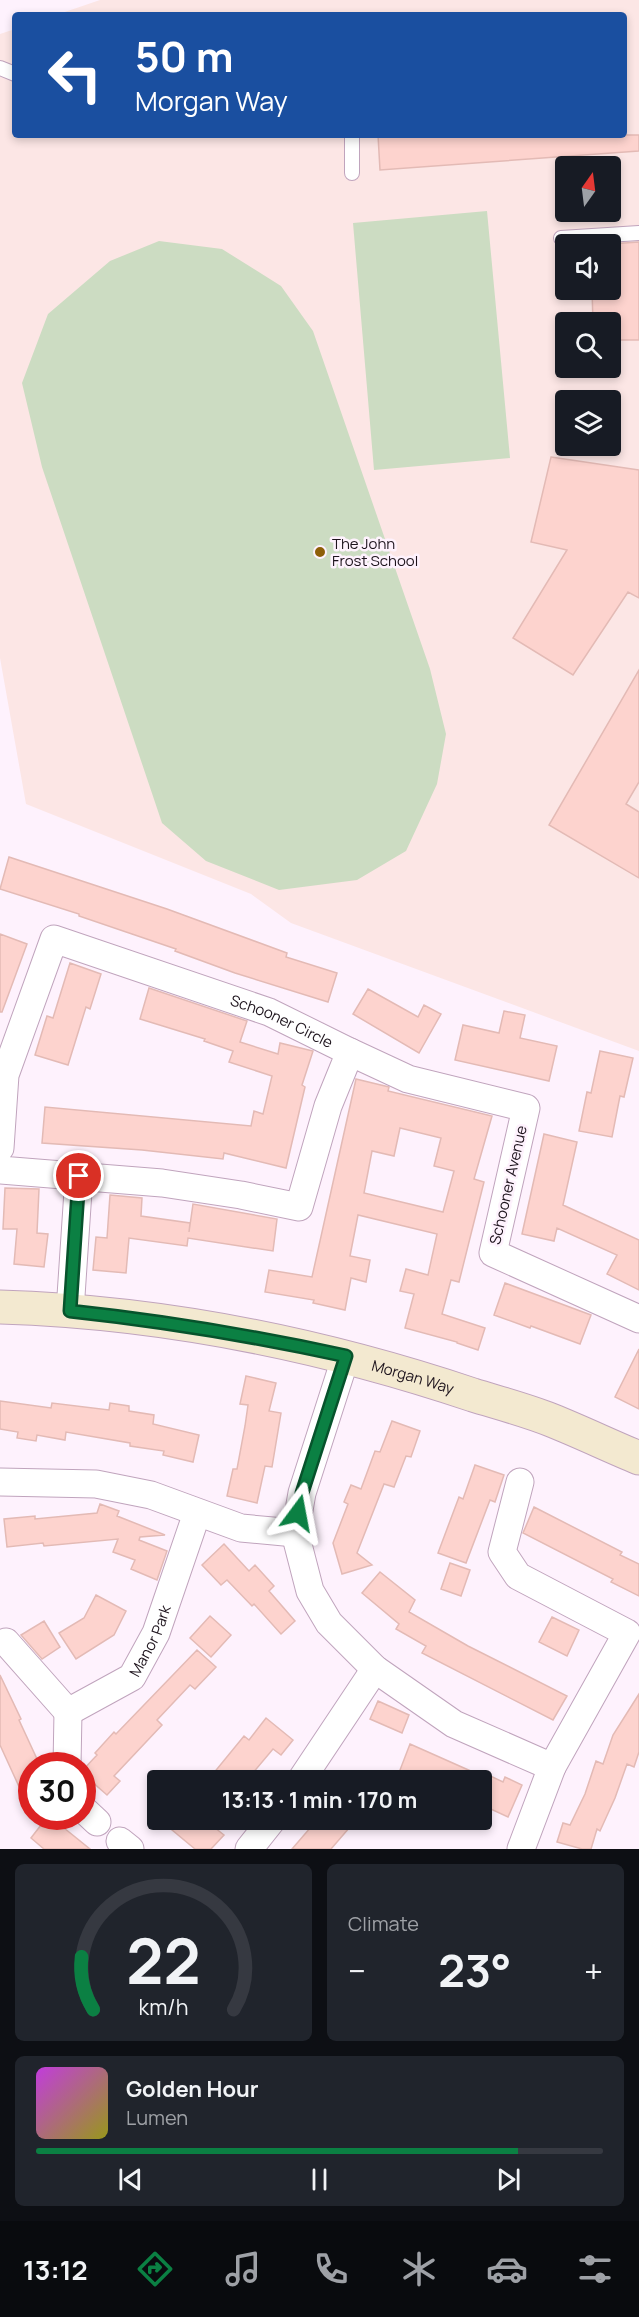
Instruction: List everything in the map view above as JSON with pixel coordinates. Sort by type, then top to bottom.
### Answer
[{"type":"street","name":"Schooner Circle","points":[[0,1148],[5,1075],[54,939],[269,1012],[350,1052],[328,1106],[299,1207],[241,1195],[162,1183],[0,1170]]},
{"type":"street","name":"Schooner Avenue","points":[[350,1052],[408,1079],[526,1108],[493,1253],[639,1319]]},
{"type":"street","points":[[70,1311],[79,1176]]},
{"type":"street","name":"Morgan Way","points":[[0,1308],[70,1311],[152,1320],[346,1356],[431,1380],[550,1420],[639,1458]]},
{"type":"street","points":[[346,1356],[302,1493],[295,1533],[310,1591],[329,1623],[375,1669],[454,1724],[552,1767]]},
{"type":"street","points":[[0,1482],[96,1484],[151,1495],[241,1528],[295,1533]]},
{"type":"street","points":[[520,1482],[502,1552],[518,1576],[633,1636],[552,1767],[521,1849]]},
{"type":"street","name":"Manor Park","points":[[68,1712],[132,1677],[156,1633],[197,1513]]},
{"type":"street","points":[[6,1642],[68,1712],[67,1752]]},
{"type":"street","points":[[309,1770],[375,1669]]},
{"type":"street","points":[[249,1849],[265,1830]]},
{"type":"lane","points":[[352,138],[352,173]]},
{"type":"lane","points":[[621,234],[639,233]]},
{"type":"shaded area","name":"The John Frost School","points":[[100,0],[639,0],[639,1051],[291,923],[251,894],[26,804],[0,658],[0,34],[12,30],[12,138],[627,138],[627,12],[65,12]]},
{"type":"green space","points":[[487,211],[510,458],[374,470],[353,223]]},
{"type":"green space","points":[[159,241],[222,249],[281,286],[313,331],[430,669],[446,734],[437,784],[406,851],[357,880],[279,890],[206,861],[162,823],[42,467],[22,383],[48,314],[110,261]]},
{"type":"building","points":[[627,135],[639,135],[639,151],[380,170],[378,138],[627,138]]},
{"type":"building","points":[[639,242],[639,340],[621,340],[621,312],[593,312],[592,300],[621,300],[621,243]]},
{"type":"building","points":[[551,457],[639,470],[639,598],[628,592],[573,675],[513,638],[567,550],[531,542]]},
{"type":"building","points":[[639,670],[639,782],[626,804],[639,812],[639,878],[549,825]]},
{"type":"building","points":[[9,857],[167,909],[287,953],[286,957],[337,973],[328,1002],[235,973],[175,951],[176,949],[79,916],[79,914],[0,889]]},
{"type":"building","points":[[0,934],[27,944],[2,1012],[0,1012]]},
{"type":"building","points":[[70,963],[101,974],[90,1009],[86,1007],[68,1065],[35,1055],[47,1016],[53,1018]]},
{"type":"building","points":[[149,988],[247,1021],[240,1042],[278,1054],[280,1043],[313,1051],[302,1085],[305,1087],[286,1168],[224,1153],[223,1159],[142,1150],[42,1143],[45,1107],[251,1126],[254,1111],[263,1114],[272,1076],[229,1062],[233,1051],[204,1041],[205,1039],[140,1019]]},
{"type":"building","points":[[368,989],[418,1017],[424,1005],[441,1014],[419,1053],[353,1014]]},
{"type":"building","points":[[504,1011],[525,1015],[520,1038],[557,1046],[549,1081],[455,1060],[463,1025],[499,1033]]},
{"type":"building","points":[[600,1051],[633,1058],[624,1097],[620,1096],[612,1137],[579,1131],[587,1092],[591,1093]]},
{"type":"building","points":[[356,1079],[389,1087],[388,1091],[492,1116],[474,1179],[484,1182],[459,1282],[451,1280],[442,1314],[485,1328],[478,1350],[405,1328],[414,1294],[400,1291],[406,1269],[428,1275],[437,1234],[358,1215],[350,1256],[370,1260],[366,1282],[351,1278],[345,1310],[313,1303],[314,1300],[265,1292],[269,1270],[312,1277]],"holes":[[[400,1128],[441,1138],[434,1166],[454,1171],[443,1212],[364,1193],[372,1151],[394,1156]]]},
{"type":"building","points":[[544,1134],[577,1142],[563,1205],[639,1240],[639,1290],[607,1274],[617,1255],[557,1228],[554,1241],[522,1234]]},
{"type":"building","points":[[5,1188],[39,1189],[37,1233],[48,1234],[44,1267],[14,1264],[17,1229],[3,1229]]},
{"type":"building","points":[[110,1195],[142,1198],[141,1216],[190,1223],[189,1232],[193,1204],[277,1219],[273,1251],[188,1238],[187,1246],[129,1238],[126,1273],[93,1270],[96,1237],[107,1238]]},
{"type":"building","points":[[505,1283],[591,1315],[580,1344],[494,1315]]},
{"type":"building","points":[[639,1349],[639,1409],[615,1397]]},
{"type":"building","points":[[246,1376],[276,1383],[269,1411],[281,1413],[272,1467],[265,1466],[257,1503],[227,1496],[233,1469],[237,1469],[245,1426],[248,1405],[240,1404]]},
{"type":"building","points":[[0,1401],[51,1408],[52,1403],[109,1410],[110,1403],[129,1406],[129,1411],[154,1415],[153,1424],[199,1435],[193,1462],[163,1455],[164,1451],[66,1432],[65,1440],[37,1435],[36,1441],[17,1438],[18,1432],[0,1429]]},
{"type":"building","points":[[392,1421],[420,1431],[411,1457],[406,1456],[394,1487],[384,1484],[357,1553],[372,1565],[342,1574],[333,1543],[348,1504],[344,1502],[351,1485],[361,1489],[375,1451],[380,1452]]},
{"type":"building","points":[[475,1465],[504,1475],[495,1502],[490,1500],[466,1563],[438,1553],[459,1497],[463,1499]]},
{"type":"building","points":[[100,1504],[119,1511],[117,1516],[165,1535],[140,1537],[139,1540],[167,1551],[157,1580],[131,1569],[135,1560],[113,1552],[118,1539],[7,1547],[4,1519],[35,1516],[35,1519],[97,1513]]},
{"type":"building","points":[[534,1507],[622,1552],[620,1555],[639,1564],[639,1596],[611,1582],[613,1579],[523,1533]]},
{"type":"building","points":[[224,1544],[249,1571],[255,1565],[274,1586],[269,1591],[295,1621],[281,1634],[254,1604],[252,1606],[227,1580],[221,1585],[202,1565]]},
{"type":"building","points":[[450,1563],[470,1570],[461,1596],[441,1589]]},
{"type":"building","points":[[380,1572],[415,1600],[409,1612],[468,1646],[567,1696],[553,1720],[422,1653],[426,1646],[396,1629],[399,1624],[362,1593]]},
{"type":"building","points":[[96,1595],[126,1611],[114,1635],[76,1659],[59,1633],[84,1618]]},
{"type":"building","points":[[210,1616],[231,1635],[211,1657],[190,1638]]},
{"type":"building","points":[[552,1617],[579,1630],[567,1656],[539,1642]]},
{"type":"building","points":[[44,1621],[60,1647],[42,1659],[21,1635]]},
{"type":"building","points":[[197,1650],[216,1667],[195,1689],[190,1685],[157,1720],[162,1725],[114,1776],[120,1781],[107,1795],[96,1785],[96,1752],[114,1732],[116,1734]]},
{"type":"building","points":[[0,1675],[34,1752],[18,1752],[18,1784],[0,1745]]},
{"type":"building","points":[[639,1694],[639,1752],[634,1767],[627,1764],[600,1831],[597,1829],[591,1849],[582,1849],[557,1842],[563,1823],[570,1825],[585,1794],[596,1761],[603,1764],[613,1735]]},
{"type":"building","points":[[378,1701],[409,1715],[402,1733],[370,1719]]},
{"type":"building","points":[[266,1718],[293,1740],[281,1755],[273,1749],[255,1770],[216,1770],[244,1736],[249,1740]]},
{"type":"building","points":[[410,1744],[468,1770],[400,1770]]},
{"type":"building","points":[[492,1777],[503,1782],[505,1777],[522,1785],[508,1817],[492,1810]]},
{"type":"building","points":[[37,1830],[66,1830],[90,1849],[44,1849],[31,1838]]},
{"type":"building","points":[[172,1830],[218,1830],[224,1835],[211,1849],[195,1849]]},
{"type":"building","points":[[308,1830],[347,1830],[331,1849],[292,1849]]},
{"type":"place","name":"The John Frost School","points":[[320,552]]},
{"type":"route","points":[[79,1176],[70,1311],[152,1320],[346,1356],[302,1493],[298,1513]]}]
